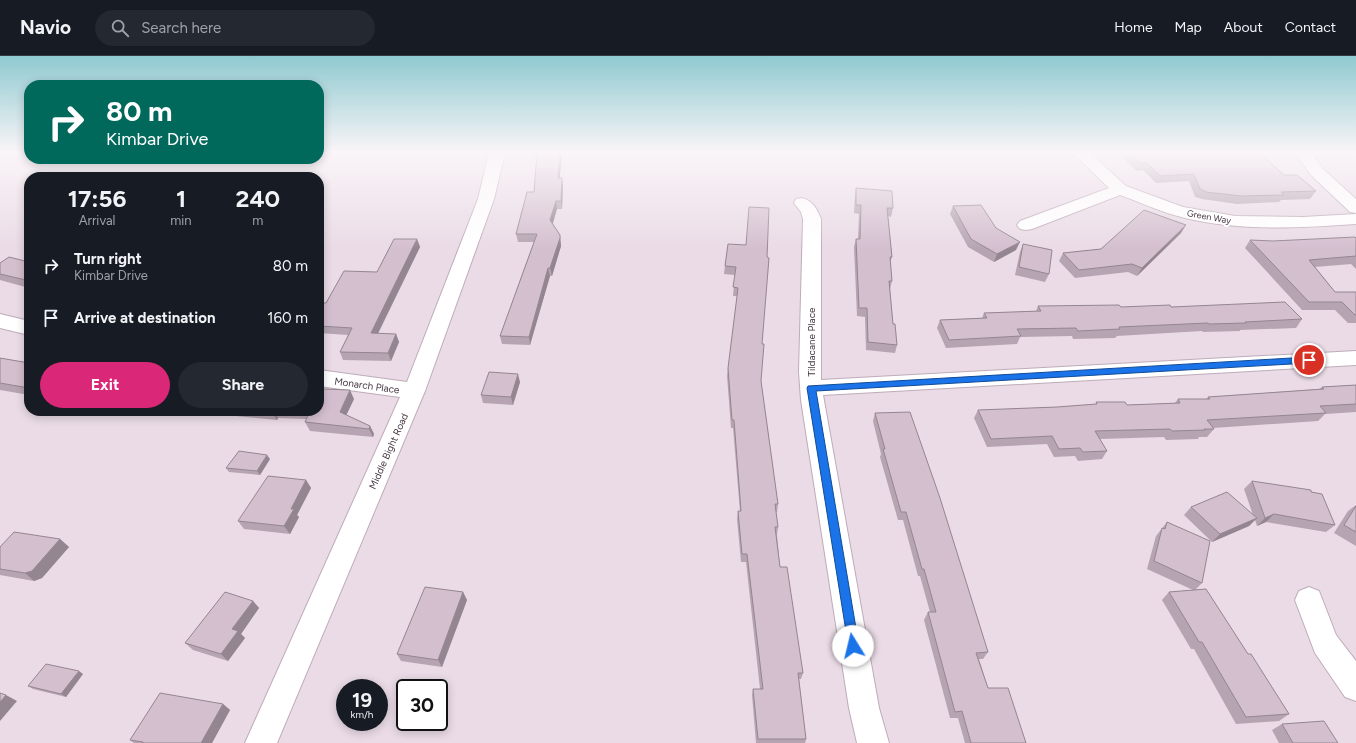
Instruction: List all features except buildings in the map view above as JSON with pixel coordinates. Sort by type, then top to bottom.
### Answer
[{"type":"street","name":"Middle Bight Road","points":[[262,743],[414,392],[486,199],[489,185]]},
{"type":"street","name":"Green Way","points":[[1116,185],[1120,189],[1179,211],[1235,221],[1303,222],[1356,219]]},
{"type":"street","points":[[1331,185],[1356,208]]},
{"type":"street","points":[[1026,225],[1120,189]]},
{"type":"street","name":"Tildacane Place","points":[[802,203],[809,210],[812,219],[811,388],[864,708],[873,743]]},
{"type":"street","points":[[0,321],[24,327]]},
{"type":"street","points":[[811,388],[1356,358]]},
{"type":"street","name":"Monarch Place","points":[[324,379],[414,392]]},
{"type":"street","points":[[1310,600],[1325,643],[1356,686]]},
{"type":"shaded area","points":[[0,185],[24,185],[24,416],[324,416],[324,185],[1356,185],[1356,743],[0,743]]},
{"type":"route","points":[[853,646],[811,388],[1309,360]]}]
